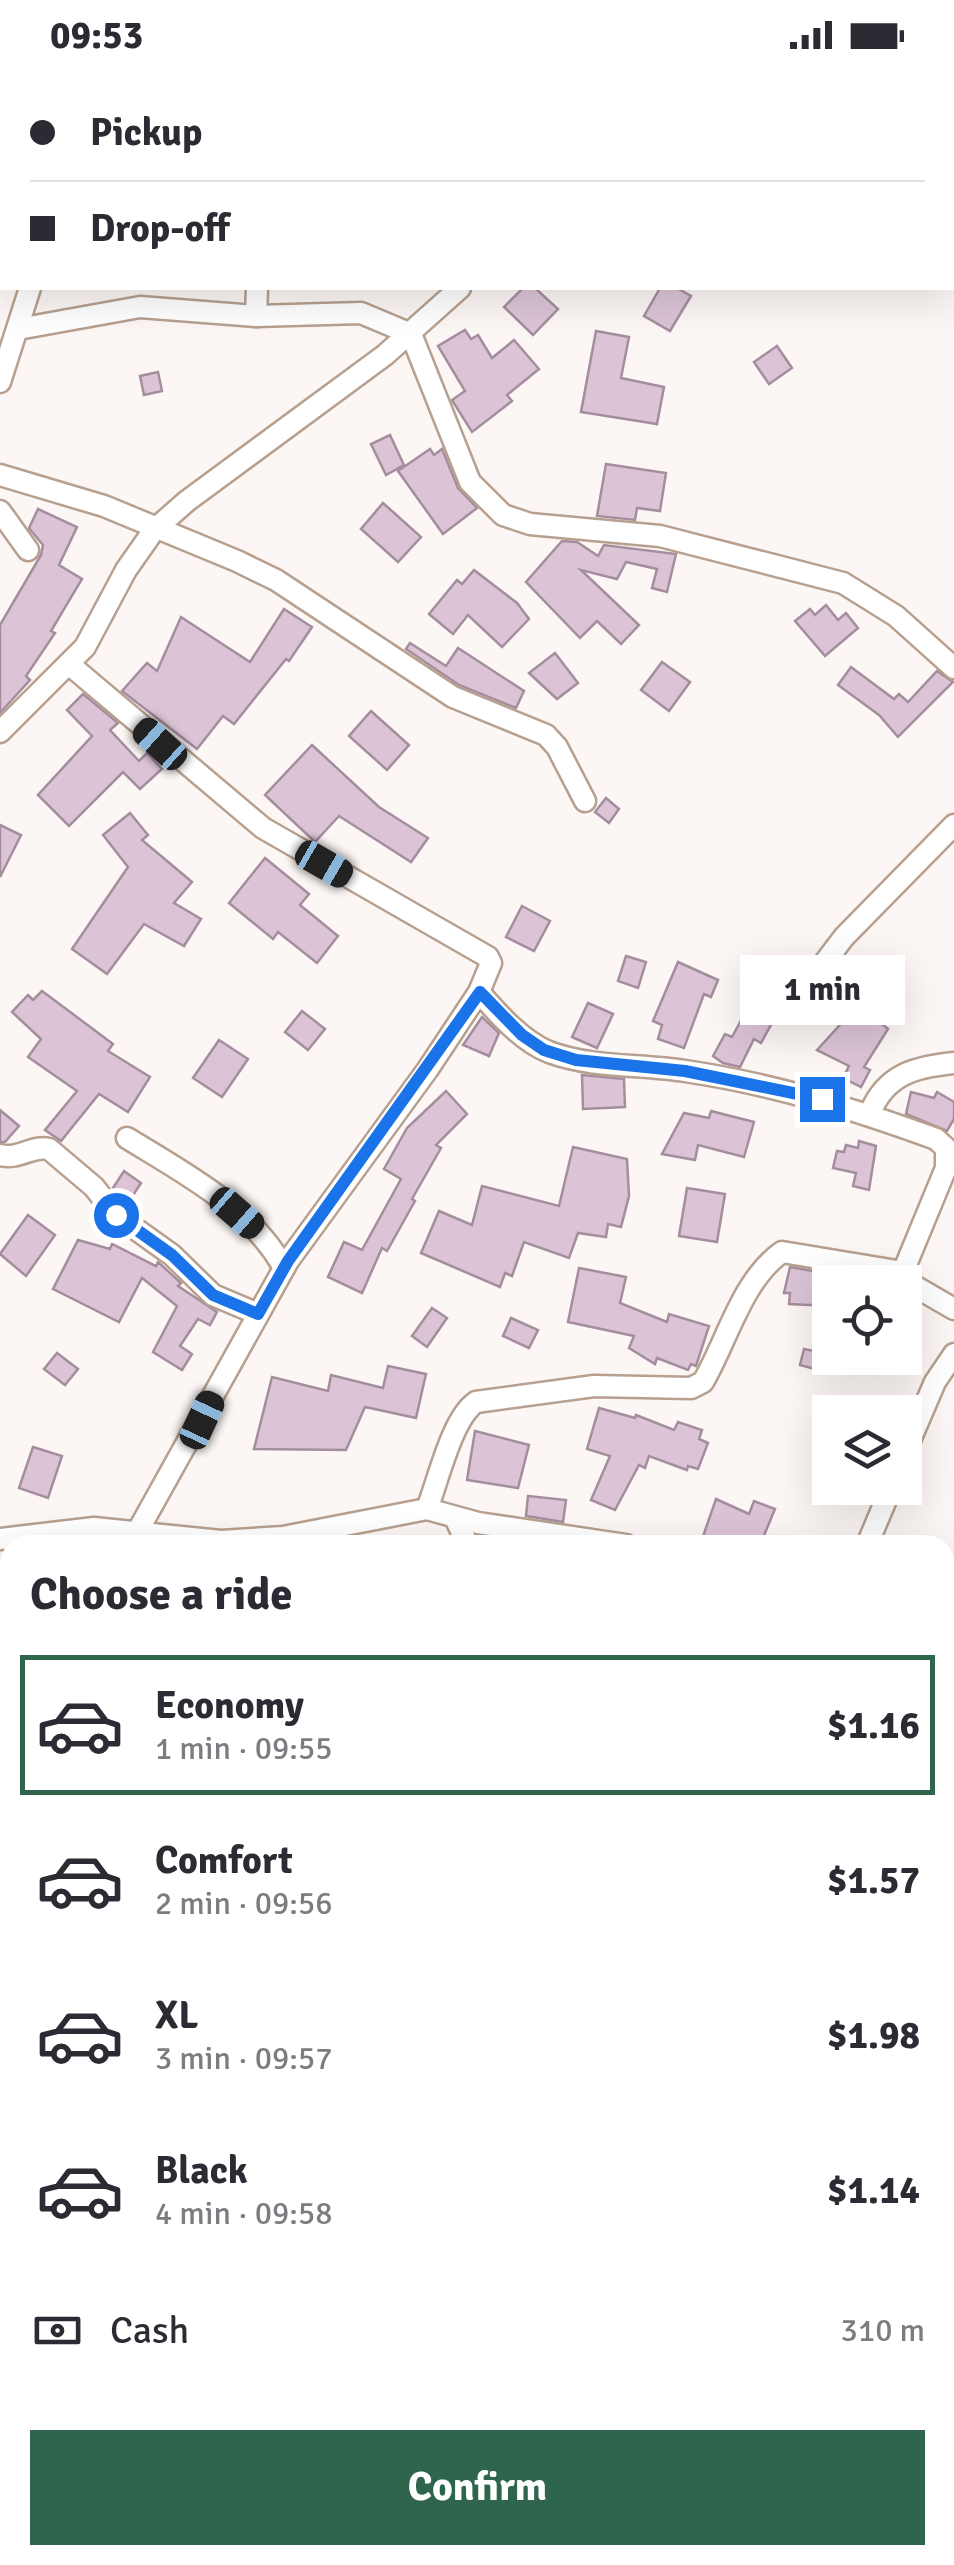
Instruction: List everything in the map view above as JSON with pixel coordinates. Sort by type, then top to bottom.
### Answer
[{"type":"street","points":[[0,382],[29,290]]},
{"type":"street","points":[[256,316],[257,290]]},
{"type":"street","points":[[0,732],[70,665],[100,625],[126,570],[154,530],[411,334],[458,290]]},
{"type":"street","points":[[18,328],[140,306],[256,316],[361,313],[411,334],[470,482],[503,515],[530,524],[660,536],[843,583],[896,616],[954,668]]},
{"type":"street","points":[[0,475],[104,506],[154,530],[186,538],[276,580],[453,698],[546,736],[558,747],[585,802]]},
{"type":"street","points":[[0,511],[28,550]]},
{"type":"street","points":[[70,665],[190,771],[263,828],[488,957],[490,972],[480,992],[284,1268],[135,1535]]},
{"type":"street","points":[[820,970],[870,910],[954,825]]},
{"type":"street","points":[[480,992],[522,1035],[544,1050],[576,1060],[685,1071],[870,1113],[936,1139],[946,1148],[946,1168],[906,1265]]},
{"type":"street","points":[[870,1113],[887,1083],[904,1072],[954,1063]]},
{"type":"street","points":[[127,1138],[213,1192],[270,1241],[284,1268]]},
{"type":"street","points":[[0,1155],[15,1158],[40,1147],[49,1150],[94,1186],[116,1215],[172,1255],[213,1295],[258,1314]]},
{"type":"street","points":[[934,1196],[954,1207]]},
{"type":"street","points":[[270,1241],[306,1236]]},
{"type":"street","points":[[428,1509],[457,1426],[466,1409],[476,1402],[594,1386],[691,1388],[703,1382],[746,1297],[771,1260],[782,1252],[861,1265]]},
{"type":"street","points":[[922,1291],[954,1309]]},
{"type":"street","points":[[922,1414],[954,1354]]},
{"type":"street","points":[[871,1535],[883,1505]]},
{"type":"street","points":[[293,1535],[428,1509],[455,1518],[563,1535]]},
{"type":"street","points":[[455,1518],[463,1535]]},
{"type":"street","points":[[34,1535],[94,1528],[119,1535]]},
{"type":"building","points":[[521,290],[537,290],[558,309],[533,335],[504,307]]},
{"type":"building","points":[[659,290],[680,290],[691,296],[670,331],[644,316]]},
{"type":"building","points":[[465,330],[471,339],[478,335],[492,358],[514,340],[539,369],[507,395],[512,401],[472,432],[452,400],[465,391],[438,346]]},
{"type":"building","points":[[596,331],[629,337],[621,378],[664,387],[657,424],[581,412]]},
{"type":"building","points":[[777,346],[792,368],[769,384],[754,362]]},
{"type":"building","points":[[158,372],[162,391],[144,395],[140,376]]},
{"type":"building","points":[[390,435],[404,465],[386,475],[371,444]]},
{"type":"building","points":[[430,449],[434,455],[442,449],[458,488],[477,508],[443,534],[398,471]]},
{"type":"building","points":[[606,464],[666,473],[660,511],[637,508],[635,520],[597,516]]},
{"type":"building","points":[[383,503],[421,537],[398,562],[361,529]]},
{"type":"building","points":[[38,509],[77,527],[59,565],[82,579],[51,631],[55,633],[26,676],[30,680],[0,713],[0,625],[41,555],[43,545],[29,528]]},
{"type":"building","points":[[562,541],[577,542],[598,556],[604,545],[676,554],[667,592],[652,588],[657,569],[626,562],[617,579],[581,570],[639,625],[621,644],[597,621],[580,638],[526,582]]},
{"type":"building","points":[[474,570],[517,603],[529,619],[502,647],[468,615],[453,634],[429,614],[457,580],[462,584]]},
{"type":"building","points":[[826,605],[838,620],[846,613],[858,628],[825,656],[795,621],[810,609],[815,615]]},
{"type":"building","points":[[284,609],[312,627],[289,661],[286,659],[234,724],[223,716],[197,749],[122,691],[147,663],[157,671],[181,617],[250,662]]},
{"type":"building","points":[[410,643],[446,666],[458,648],[524,691],[516,708],[459,685],[406,649]]},
{"type":"building","points":[[555,653],[578,683],[557,699],[529,673]]},
{"type":"building","points":[[662,662],[690,682],[669,711],[641,690]]},
{"type":"building","points":[[851,667],[894,699],[899,694],[908,702],[937,671],[953,682],[898,737],[879,715],[838,685]]},
{"type":"building","points":[[83,694],[118,723],[110,730],[139,761],[147,753],[162,769],[140,789],[123,772],[69,826],[38,795],[92,736],[67,710]]},
{"type":"building","points":[[371,711],[409,745],[387,770],[349,736]]},
{"type":"building","points":[[312,745],[379,807],[428,838],[411,862],[339,816],[315,842],[265,795]]},
{"type":"building","points":[[606,798],[619,809],[609,823],[595,812]]},
{"type":"building","points":[[130,813],[148,835],[142,840],[192,882],[174,903],[201,919],[184,946],[144,924],[107,974],[72,949],[128,867],[103,835]]},
{"type":"building","points":[[0,825],[21,835],[0,877]]},
{"type":"building","points":[[265,858],[309,894],[300,905],[338,936],[317,963],[278,932],[273,939],[229,903]]},
{"type":"building","points":[[522,906],[550,921],[534,951],[506,937]]},
{"type":"building","points":[[626,956],[646,962],[638,988],[618,981]]},
{"type":"building","points":[[678,962],[718,980],[711,997],[704,994],[684,1048],[658,1039],[662,1025],[653,1021]]},
{"type":"building","points":[[778,966],[828,992],[806,1022],[782,1005],[761,1043],[754,1039],[740,1067],[723,1063],[713,1056],[725,1034],[732,1037],[745,1013],[753,1018],[767,993],[761,989]]},
{"type":"building","points":[[42,991],[113,1044],[108,1051],[150,1077],[128,1112],[99,1094],[61,1141],[45,1130],[77,1091],[28,1057],[41,1039],[12,1012],[28,995],[33,1000]]},
{"type":"building","points":[[588,1003],[613,1014],[597,1048],[572,1037]]},
{"type":"building","points":[[859,1004],[888,1029],[864,1067],[870,1070],[861,1087],[843,1078],[849,1066],[817,1050]]},
{"type":"building","points":[[302,1011],[325,1029],[308,1050],[285,1032]]},
{"type":"building","points":[[482,1017],[499,1033],[489,1056],[463,1045]]},
{"type":"building","points":[[219,1040],[248,1059],[222,1097],[193,1078]]},
{"type":"building","points":[[582,1075],[624,1079],[625,1107],[583,1109]]},
{"type":"building","points":[[446,1091],[467,1114],[436,1145],[441,1148],[412,1199],[415,1201],[387,1251],[382,1248],[362,1293],[328,1277],[344,1242],[362,1250],[401,1179],[384,1169],[407,1128]]},
{"type":"building","points":[[911,1092],[934,1098],[937,1092],[954,1102],[954,1119],[947,1131],[906,1114]]},
{"type":"building","points":[[0,1110],[19,1126],[5,1142],[0,1142]]},
{"type":"building","points":[[711,1111],[754,1122],[744,1157],[698,1145],[695,1160],[662,1154],[684,1113],[709,1118]]},
{"type":"building","points":[[859,1141],[876,1146],[869,1190],[853,1186],[856,1173],[833,1168],[837,1151],[844,1152],[846,1145],[858,1148]]},
{"type":"building","points":[[573,1147],[627,1159],[629,1196],[621,1227],[608,1224],[606,1237],[578,1233],[569,1258],[524,1242],[512,1276],[505,1273],[500,1287],[421,1253],[439,1211],[472,1225],[482,1186],[559,1206]]},
{"type":"building","points":[[124,1171],[141,1183],[130,1200],[113,1188]]},
{"type":"building","points":[[687,1188],[725,1194],[717,1242],[679,1236]]},
{"type":"building","points":[[28,1215],[55,1235],[26,1276],[0,1254]]},
{"type":"building","points":[[78,1240],[110,1249],[112,1244],[156,1266],[158,1262],[181,1283],[178,1286],[217,1312],[210,1325],[198,1319],[180,1346],[192,1354],[182,1370],[153,1352],[177,1306],[142,1278],[119,1322],[53,1289]]},
{"type":"building","points":[[790,1267],[812,1271],[812,1305],[789,1304],[790,1293],[784,1293]]},
{"type":"building","points":[[579,1268],[626,1277],[620,1303],[667,1322],[669,1314],[709,1326],[696,1366],[691,1364],[688,1370],[657,1358],[655,1364],[629,1348],[634,1336],[568,1322]]},
{"type":"building","points":[[432,1308],[447,1318],[427,1347],[412,1336]]},
{"type":"building","points":[[511,1318],[538,1330],[529,1348],[503,1336]]},
{"type":"building","points":[[804,1349],[812,1351],[812,1368],[800,1365]]},
{"type":"building","points":[[57,1353],[78,1369],[65,1385],[44,1369]]},
{"type":"building","points":[[388,1366],[426,1374],[416,1418],[365,1407],[346,1450],[254,1449],[272,1377],[328,1391],[331,1375],[383,1388]]},
{"type":"building","points":[[599,1408],[635,1418],[636,1415],[674,1430],[678,1422],[702,1430],[699,1439],[708,1443],[698,1469],[688,1466],[687,1470],[649,1456],[645,1468],[639,1465],[615,1510],[591,1500],[610,1456],[587,1449]]},
{"type":"building","points":[[475,1431],[529,1445],[518,1488],[467,1480]]},
{"type":"building","points":[[33,1447],[62,1456],[48,1498],[19,1488]]},
{"type":"building","points":[[528,1496],[566,1500],[563,1522],[526,1516]]},
{"type":"building","points":[[716,1499],[749,1514],[754,1501],[775,1509],[764,1535],[703,1535]]},
{"type":"route","points":[[116,1215],[172,1255],[213,1295],[258,1314],[288,1261],[480,992],[522,1035],[544,1050],[576,1060],[685,1071],[822,1099]]}]
